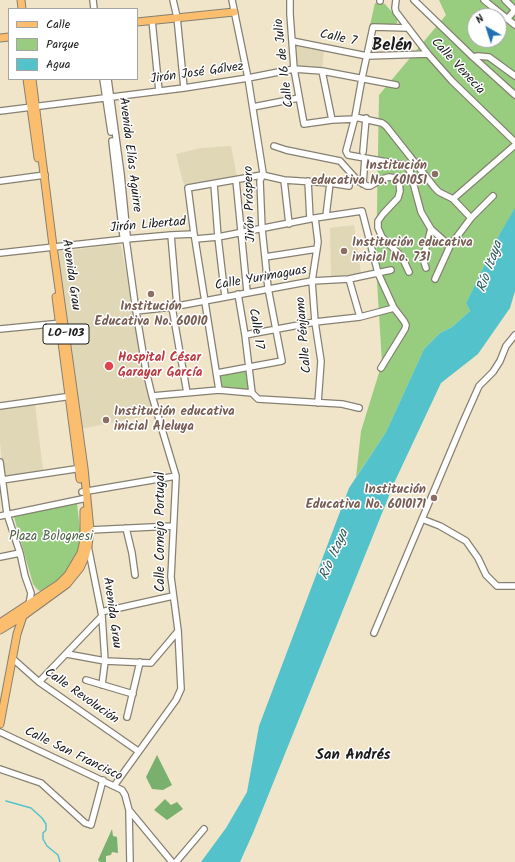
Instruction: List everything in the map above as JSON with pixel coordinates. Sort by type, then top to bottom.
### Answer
[{"type":"main road","points":[[138,22],[234,12]]},
{"type":"main road","name":"Avenida Grau","points":[[27,80],[34,106]]},
{"type":"main road","name":"Avenida Grau","points":[[23,616],[67,584],[80,568],[88,546],[90,530],[51,247],[32,80]]},
{"type":"main road","name":"LO-103","points":[[2,626],[29,604],[59,584],[68,575],[81,553],[84,540],[84,495]]},
{"type":"main road","points":[[0,724],[17,634],[23,616]]},
{"type":"main road","name":"LO-103","points":[[2,626],[23,616]]},
{"type":"main road","points":[[2,626],[13,626],[17,634]]},
{"type":"street","points":[[173,0],[177,17],[184,88]]},
{"type":"street","name":"Jirón Próspero","points":[[232,0],[248,78],[263,173],[260,181],[264,257],[275,329],[282,361],[249,367]]},
{"type":"street","name":"Calle 16 de Julio","points":[[290,0],[294,69],[304,124],[332,120]]},
{"type":"street","name":"Calle Venecia","points":[[396,0],[396,12],[428,54],[452,81],[515,144]]},
{"type":"street","points":[[414,0],[515,95]]},
{"type":"street","points":[[484,0],[494,8]]},
{"type":"street","points":[[505,0],[515,10],[507,19],[515,25]]},
{"type":"street","points":[[152,20],[159,91]]},
{"type":"street","points":[[408,28],[372,28],[355,118],[346,154],[407,167],[410,171],[421,212],[430,229],[450,246]]},
{"type":"street","name":"Calle 7","points":[[292,41],[367,56],[428,54]]},
{"type":"street","points":[[473,57],[489,57],[515,76]]},
{"type":"street","name":"Jirón José Gálvez","points":[[0,111],[184,88],[294,69],[322,71],[396,85]]},
{"type":"street","points":[[322,71],[332,120],[366,118],[382,123],[386,126],[435,188],[439,192],[453,199],[471,218]]},
{"type":"street","name":"Avenida Elías Aguirre","points":[[103,80],[108,98],[117,164],[123,236],[126,239]]},
{"type":"street","name":"Avenida Elías Aguirre","points":[[108,80],[108,98]]},
{"type":"street","points":[[253,107],[299,98]]},
{"type":"street","points":[[363,152],[366,118]]},
{"type":"street","points":[[453,199],[515,144]]},
{"type":"street","points":[[274,146],[286,150],[340,161],[353,176],[363,184],[370,186],[382,179],[389,177],[396,178],[399,182],[400,191],[398,198],[383,214],[378,222],[378,228],[382,237],[402,257],[409,272]]},
{"type":"street","points":[[363,184],[365,158]]},
{"type":"street","points":[[218,390],[194,237],[188,188],[262,175],[284,180],[350,186]]},
{"type":"street","points":[[0,181],[43,176]]},
{"type":"street","points":[[236,180],[247,292]]},
{"type":"street","points":[[284,180],[289,224]]},
{"type":"street","name":"Calle Pénjamo","points":[[308,181],[317,248],[312,281],[315,322],[321,361],[318,403]]},
{"type":"street","points":[[326,216],[330,183]]},
{"type":"street","points":[[214,184],[225,297]]},
{"type":"street","points":[[435,279],[450,246],[471,218],[493,196]]},
{"type":"street","name":"Jirón Libertad","points":[[0,253],[171,235],[218,237],[362,210],[378,273]]},
{"type":"street","points":[[426,268],[424,262],[425,251],[430,229]]},
{"type":"street","points":[[171,235],[174,307],[187,393]]},
{"type":"street","name":"Calle Cornejo Portugal","points":[[114,786],[181,689],[178,630],[170,565],[174,526],[176,476],[146,371],[126,239]]},
{"type":"street","points":[[264,257],[317,248]]},
{"type":"street","name":"Calle Yurimaguas","points":[[136,311],[174,307],[268,288],[312,281],[349,279],[391,270]]},
{"type":"street","points":[[378,273],[394,308],[406,325],[381,368]]},
{"type":"street","points":[[349,279],[360,317]]},
{"type":"street","name":"Calle 17","points":[[238,294],[252,393]]},
{"type":"street","points":[[245,335],[315,322],[360,317],[394,308]]},
{"type":"street","points":[[0,329],[62,323]]},
{"type":"street","points":[[374,633],[462,422],[479,386],[500,361],[506,346],[515,335]]},
{"type":"street","points":[[216,373],[249,367]]},
{"type":"street","points":[[152,396],[218,390],[252,393],[258,399],[342,404],[359,408]]},
{"type":"street","points":[[0,406],[72,396]]},
{"type":"street","points":[[0,462],[7,514],[31,593],[29,604],[23,616]]},
{"type":"street","points":[[2,480],[81,468]]},
{"type":"street","points":[[0,516],[84,495],[176,476]]},
{"type":"street","points":[[422,520],[440,526],[466,541],[478,558],[486,575],[497,586],[515,586]]},
{"type":"street","points":[[90,530],[174,526]]},
{"type":"street","points":[[126,528],[135,575]]},
{"type":"street","name":"Avenida Grau","points":[[88,546],[102,614],[105,661],[102,685]]},
{"type":"street","points":[[0,557],[20,553]]},
{"type":"street","points":[[39,682],[67,654],[102,614],[173,596]]},
{"type":"street","points":[[67,654],[105,661],[151,663],[178,630]]},
{"type":"street","name":"Calle Revolución","points":[[12,658],[39,682],[138,751]]},
{"type":"street","points":[[127,717],[140,662]]},
{"type":"street","points":[[86,680],[133,694]]},
{"type":"street","name":"Calle San Francisco","points":[[0,732],[122,790],[129,810],[172,862]]},
{"type":"street","points":[[0,769],[41,783],[85,823],[91,825],[103,780]]},
{"type":"street","points":[[129,810],[130,862]]},
{"type":"street","points":[[176,862],[204,829]]},
{"type":"shaded area","points":[[293,44],[324,50],[322,69],[295,68]]},
{"type":"shaded area","points":[[231,146],[237,177],[189,186],[183,183],[176,154],[201,148]]},
{"type":"shaded area","points":[[354,225],[361,274],[331,276],[330,228]]},
{"type":"shaded area","name":"Hospital César Garayar García","points":[[118,244],[121,246],[154,414],[81,429],[58,252]]},
{"type":"shaded area","points":[[35,404],[43,470],[3,476],[0,441],[0,408]]},
{"type":"green space","points":[[439,0],[515,0],[515,209],[500,233],[466,303],[470,311],[452,327],[440,333],[424,349],[386,432],[356,477],[361,431],[382,363],[376,265],[379,95],[446,15]]},
{"type":"green space","points":[[375,3],[385,4],[397,18],[397,23],[395,26],[370,25]]},
{"type":"green space","points":[[248,370],[250,390],[220,388],[219,374]]},
{"type":"green space","name":"Plaza Bolognesi","points":[[75,502],[77,504],[81,538],[77,552],[67,570],[53,585],[43,592],[38,590],[33,584],[14,517]]},
{"type":"green space","points":[[157,755],[172,785],[163,790],[152,789],[146,777]]},
{"type":"green space","points":[[165,799],[171,805],[177,802],[183,809],[167,820],[154,810]]},
{"type":"green space","points":[[112,829],[113,836],[117,837],[118,853],[112,852],[111,855],[106,856],[106,862],[100,862],[98,860]]},
{"type":"water","name":"Río Itaya","points":[[515,208],[515,291],[510,308],[478,354],[441,383],[395,481],[240,862],[201,862],[226,828],[247,792],[259,726],[349,488],[386,432],[424,349],[440,333],[452,327],[470,311],[466,303],[500,233]]},
{"type":"waterway","points":[[6,801],[31,808],[42,818],[46,824],[43,839],[47,846],[58,855],[60,862]]},
{"type":"place","name":"Institución educativa No. 601051","points":[[435,174]]},
{"type":"place","name":"Institución educativa inicial No. 731","points":[[344,251]]},
{"type":"place","name":"Institución Educativa No. 60010","points":[[151,294]]},
{"type":"place","name":"Hospital César Garayar García","points":[[109,366]]},
{"type":"place","name":"Institución educativa inicial Aleluya","points":[[106,420]]},
{"type":"place","name":"Institución Educativa No. 6010171","points":[[434,498]]},
{"type":"district","name":"Belén","points":[[392,47]]},
{"type":"district","name":"San Andrés","points":[[353,756]]}]
